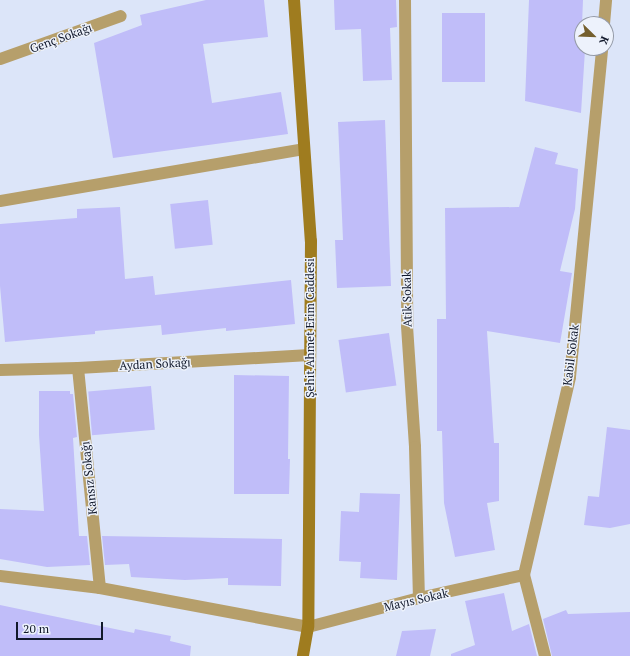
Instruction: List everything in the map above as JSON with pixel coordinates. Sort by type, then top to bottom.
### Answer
[{"type":"street","name":"Şehit Ahmet Erim Caddesi","points":[[294,0],[311,241],[308,627],[303,656]]},
{"type":"street","name":"Atik Sokak","points":[[405,0],[406,326],[415,447],[419,598]]},
{"type":"street","points":[[605,16],[606,0]]},
{"type":"street","name":"Genç Sokağı","points":[[0,59],[121,16]]},
{"type":"street","name":"Kabil Sokak","points":[[545,656],[524,575],[570,377],[601,56]]},
{"type":"street","points":[[0,201],[304,148]]},
{"type":"street","name":"Aydan Sokağı","points":[[0,370],[78,368],[310,355]]},
{"type":"street","name":"Kansız Sokağı","points":[[78,368],[100,588]]},
{"type":"street","name":"Mayıs Sokak","points":[[308,627],[419,598],[524,575]]},
{"type":"street","points":[[0,576],[100,588],[308,627]]},
{"type":"building","points":[[206,0],[264,0],[268,37],[203,44],[212,103],[281,92],[288,134],[113,158],[94,43],[142,25],[140,15]]},
{"type":"building","points":[[334,0],[396,0],[397,27],[390,28],[392,80],[363,81],[361,29],[335,30]]},
{"type":"building","points":[[529,0],[583,0],[582,16],[574,16],[574,56],[585,56],[581,113],[525,101]]},
{"type":"building","points":[[442,13],[485,13],[485,82],[442,82]]},
{"type":"building","points":[[385,120],[391,286],[337,288],[335,240],[343,240],[338,122]]},
{"type":"building","points":[[535,147],[558,153],[555,164],[578,169],[575,209],[560,271],[572,273],[560,343],[487,331],[494,443],[499,443],[499,501],[487,503],[495,550],[455,557],[444,503],[442,431],[437,431],[437,319],[446,319],[445,208],[519,207]]},
{"type":"building","points":[[208,200],[213,245],[175,249],[170,204]]},
{"type":"building","points":[[120,207],[125,279],[153,276],[155,295],[291,280],[295,324],[226,331],[226,328],[162,335],[161,325],[95,331],[95,334],[5,342],[0,286],[0,224],[77,218],[77,209]]},
{"type":"building","points":[[389,333],[396,385],[346,393],[338,340]]},
{"type":"building","points":[[234,375],[289,376],[289,494],[234,494]]},
{"type":"building","points":[[151,386],[155,430],[92,435],[88,391]]},
{"type":"building","points":[[39,391],[70,391],[70,394],[73,394],[77,437],[73,438],[79,536],[87,536],[90,565],[47,567],[0,559],[0,509],[44,511],[39,435]]},
{"type":"building","points":[[607,427],[630,430],[630,524],[610,528],[584,525],[588,496],[599,497]]},
{"type":"building","points":[[360,493],[400,494],[397,580],[360,578],[361,562],[339,561],[341,511],[359,512]]},
{"type":"building","points":[[102,536],[282,539],[281,586],[228,585],[228,578],[185,580],[131,577],[129,564],[105,565]]},
{"type":"building","points":[[504,593],[512,631],[529,624],[537,656],[451,656],[451,654],[475,645],[465,601]]},
{"type":"building","points":[[0,605],[134,633],[135,629],[171,636],[170,641],[191,646],[190,656],[0,656]]},
{"type":"building","points":[[566,610],[568,614],[630,612],[630,656],[552,656],[543,619]]},
{"type":"building","points":[[436,629],[430,656],[396,656],[402,631]]}]
